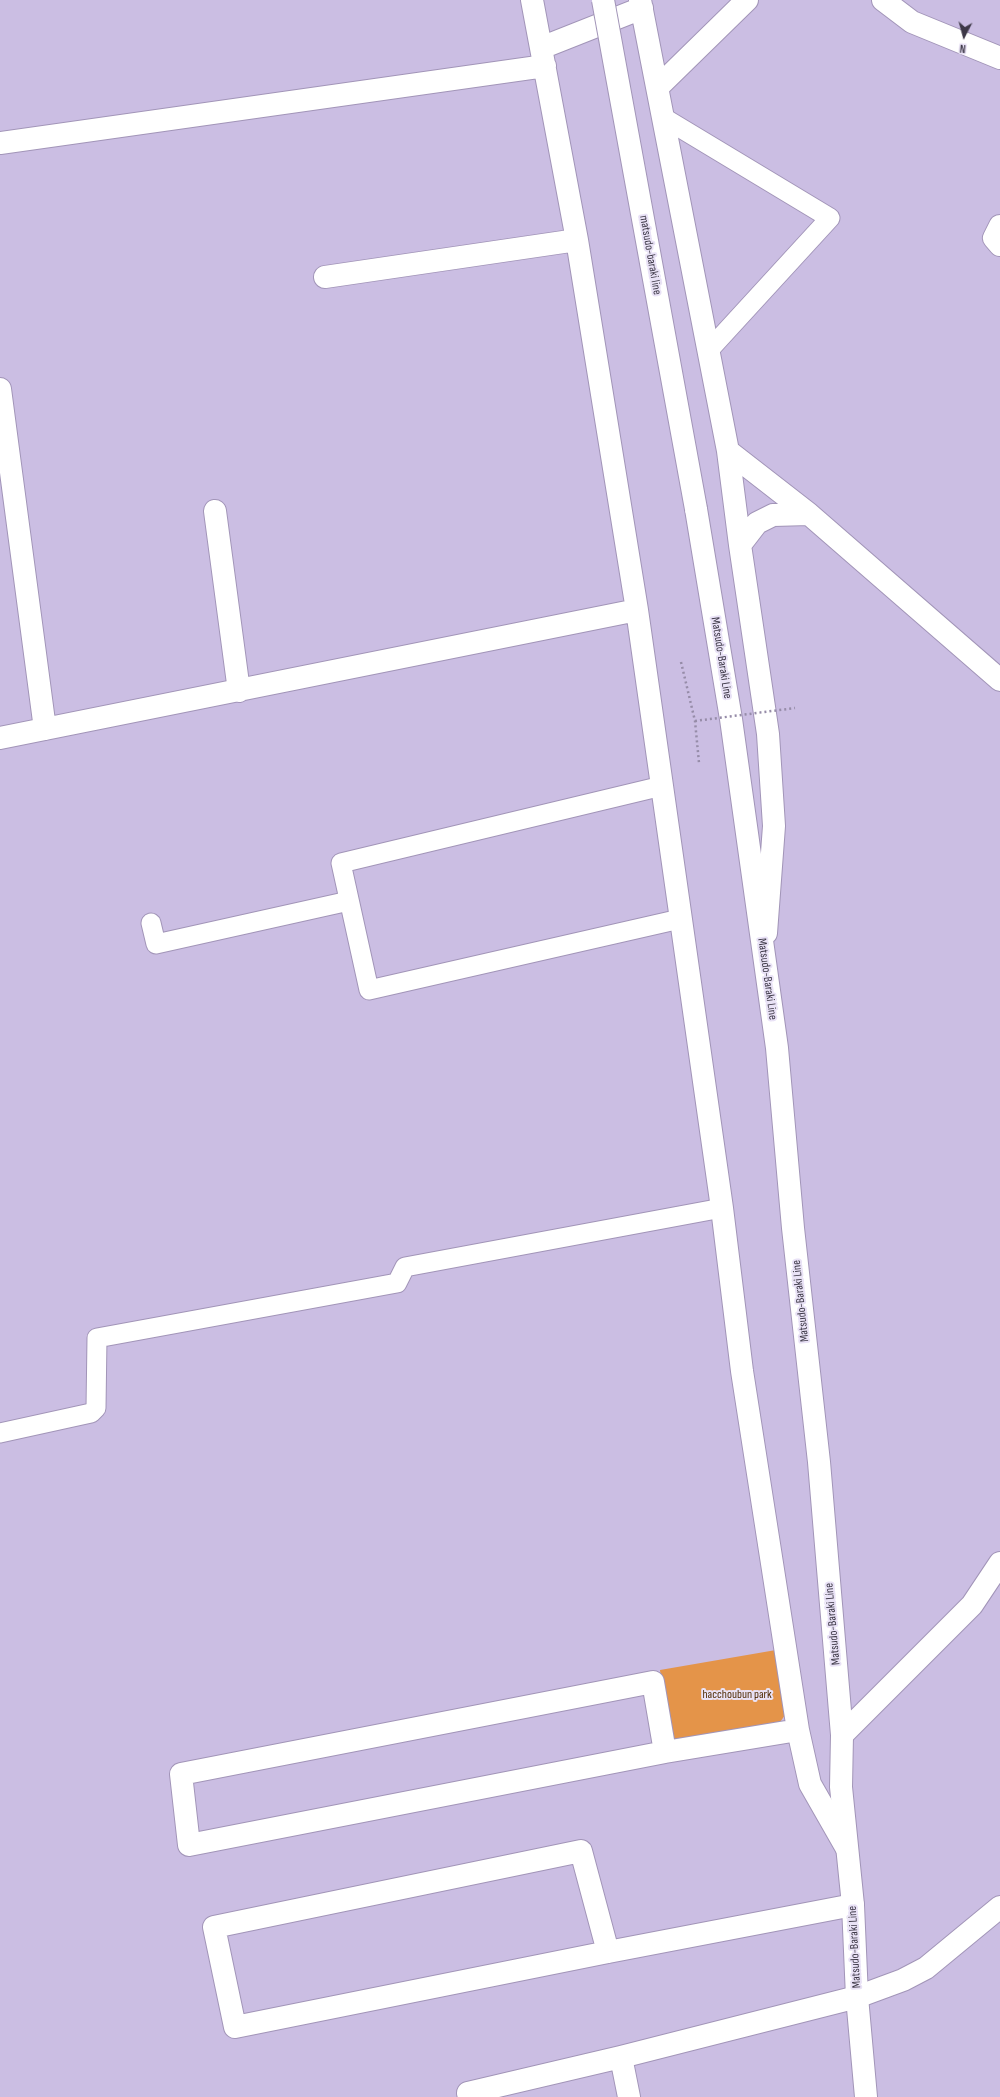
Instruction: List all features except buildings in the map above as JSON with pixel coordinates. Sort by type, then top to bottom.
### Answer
[{"type":"street","points":[[532,0],[577,240],[637,610],[722,1208],[742,1371],[798,1730],[810,1784],[846,1847]]},
{"type":"street","name":"matsudo-baraki line","points":[[603,0],[696,509]]},
{"type":"street","points":[[658,87],[747,0]]},
{"type":"street","points":[[883,0],[912,22],[1000,58]]},
{"type":"street","points":[[0,143],[543,57],[641,4],[728,451],[740,545],[768,734],[774,826],[764,957]]},
{"type":"street","points":[[1000,226],[994,238],[1000,245]]},
{"type":"street","points":[[325,277],[577,240]]},
{"type":"street","points":[[0,389],[45,729]]},
{"type":"street","points":[[728,451],[809,514],[1000,680]]},
{"type":"street","name":"Matsudo-Baraki Line","points":[[696,509],[731,719],[777,1048],[793,1228],[820,1462],[842,1735],[841,1787],[853,1905],[857,1997],[866,2097]]},
{"type":"street","points":[[215,510],[239,691]]},
{"type":"street","points":[[740,545],[757,522],[773,515],[809,514]]},
{"type":"street","points":[[0,738],[637,610]]},
{"type":"street","points":[[842,1735],[972,1605],[997,1576]]},
{"type":"street","points":[[665,1752],[653,1682],[181,1774],[189,1845],[665,1752],[798,1730]]},
{"type":"street","points":[[608,1952],[581,1851],[214,1927],[235,2028],[608,1952],[853,1905]]},
{"type":"street","points":[[469,2097],[468,2093],[621,2057],[857,1997],[902,1980],[926,1968],[1000,1907]]},
{"type":"street","points":[[621,2057],[629,2097]]},
{"type":"lane","points":[[664,118],[830,218],[709,350]]},
{"type":"lane","points":[[662,786],[341,863],[369,990],[680,919]]},
{"type":"lane","points":[[151,923],[156,944],[349,901]]},
{"type":"lane","points":[[0,1433],[91,1413],[96,1408],[97,1338],[396,1283],[405,1267],[722,1208]]},
{"type":"path","points":[[681,662],[695,721],[699,763]]},
{"type":"path","points":[[695,721],[795,708]]},
{"type":"green space","name":"hacchoubun park","points":[[776,1650],[785,1715],[776,1728],[680,1743],[669,1736],[660,1670]]}]
